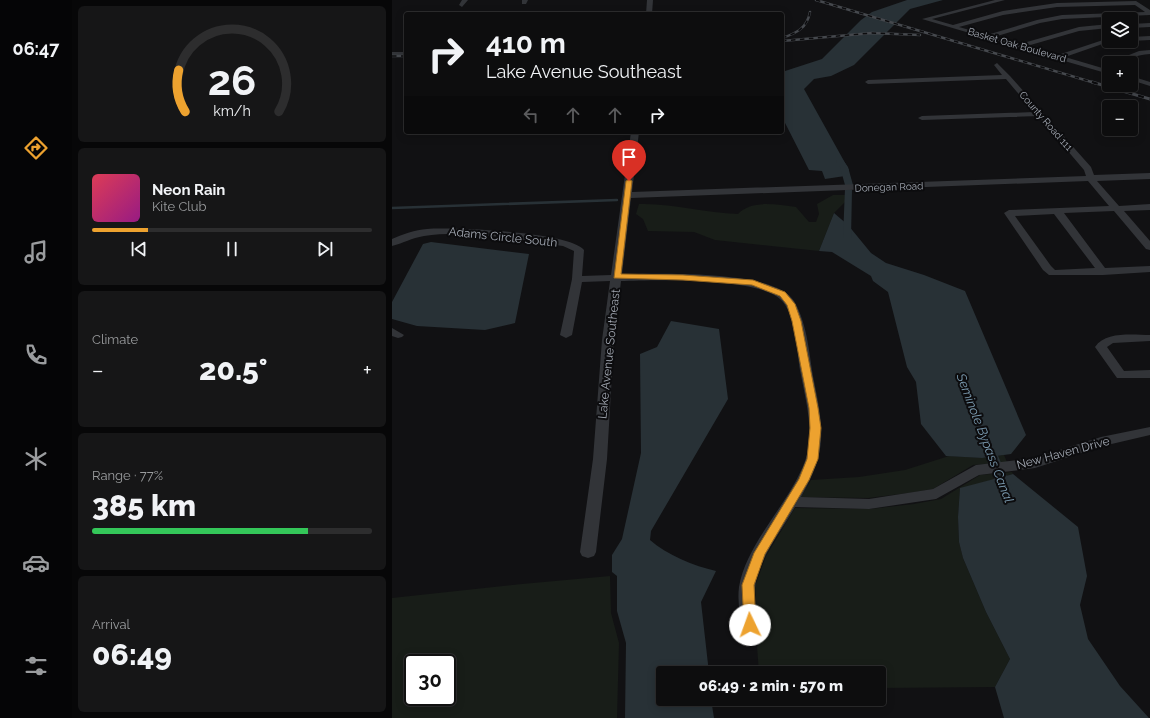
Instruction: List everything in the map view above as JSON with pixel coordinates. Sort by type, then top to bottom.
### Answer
[{"type":"street","points":[[462,5],[465,0]]},
{"type":"street","points":[[649,12],[650,0]]},
{"type":"street","name":"Basket Oak Boulevard","points":[[1002,0],[925,19],[1102,70]]},
{"type":"street","points":[[1055,0],[1062,5]]},
{"type":"street","points":[[954,27],[1015,11],[1062,5],[1136,3],[1150,13]]},
{"type":"street","points":[[987,37],[1039,21],[1062,17],[1150,13]]},
{"type":"street","points":[[1138,26],[1150,25]]},
{"type":"street","points":[[1020,46],[1079,29],[1102,27]]},
{"type":"street","points":[[1138,38],[1150,38]]},
{"type":"street","points":[[1059,58],[1102,43]]},
{"type":"street","points":[[1130,56],[1141,52],[1150,52]]},
{"type":"street","points":[[392,54],[404,54]]},
{"type":"street","name":"County Road 111","points":[[997,65],[1088,169],[1091,178],[1150,247]]},
{"type":"street","points":[[1097,68],[1102,66]]},
{"type":"street","points":[[868,82],[1008,77]]},
{"type":"street","points":[[1138,80],[1150,84]]},
{"type":"street","points":[[922,118],[1040,114]]},
{"type":"street","name":"Lake Avenue Southeast","points":[[588,552],[600,459],[608,340],[635,134]]},
{"type":"street","name":"Donegan Road","points":[[627,195],[1150,176]]},
{"type":"street","points":[[1150,207],[1009,213],[1047,268],[1053,274],[1150,269]]},
{"type":"street","points":[[1057,211],[1102,272]]},
{"type":"street","name":"Adams Circle South","points":[[392,243],[401,236],[449,230],[565,243],[579,250],[577,279],[566,336]]},
{"type":"street","points":[[577,279],[617,277],[683,278],[753,283],[782,294],[791,304],[797,321],[816,428],[813,459],[804,480],[760,553],[748,585],[751,638]]},
{"type":"street","points":[[1150,338],[1112,340],[1104,343],[1101,347],[1121,375],[1150,374]]},
{"type":"street","name":"New Haven Drive","points":[[791,502],[869,504],[936,494],[976,470],[1035,463],[1101,442],[1150,431]]},
{"type":"shaded area","points":[[833,195],[847,195],[846,201],[834,213],[819,251],[715,240],[694,232],[648,231],[643,219],[636,214],[639,204],[664,205],[738,214],[750,206],[773,204],[796,207],[809,222],[816,222],[819,214],[817,204]]},
{"type":"shaded area","points":[[1004,455],[1007,462],[973,465],[933,489],[868,498],[801,497],[811,480],[859,477],[905,470],[949,456],[982,458]]},
{"type":"shaded area","points":[[1012,472],[1013,474],[960,489],[958,517],[959,542],[963,558],[986,612],[1010,659],[995,687],[886,688],[886,666],[758,666],[757,646],[759,645],[755,586],[766,556],[795,508],[870,509],[914,504],[941,499],[980,475]]},
{"type":"shaded area","points":[[610,576],[611,613],[619,643],[617,718],[392,718],[392,598]]},
{"type":"water","points":[[907,0],[943,0],[910,9],[854,65],[831,76],[814,79],[804,89],[849,170],[845,176],[825,179],[822,171],[809,170],[784,121],[784,71],[822,59],[861,20],[872,12]]},
{"type":"water","points":[[834,213],[848,225],[871,253],[886,263],[924,275],[965,291],[1026,435],[1011,454],[982,458],[946,456],[921,424],[916,382],[907,367],[888,292],[873,281],[871,276],[832,252],[819,251]]},
{"type":"water","points":[[431,242],[529,254],[515,323],[485,330],[417,326],[392,319],[392,302],[423,244]]},
{"type":"water","points":[[671,321],[719,329],[728,399],[651,531],[650,540],[664,550],[690,563],[716,571],[701,602],[708,666],[656,666],[656,706],[712,706],[714,718],[625,718],[626,643],[617,611],[617,576],[612,572],[612,555],[622,539],[641,453],[640,354],[657,347]]},
{"type":"water","points":[[1013,474],[1078,527],[1087,576],[1080,605],[1088,639],[1120,686],[1149,718],[1004,718],[995,687],[1010,659],[986,612],[963,558],[959,542],[958,517],[960,488]]},
{"type":"waterway","name":"Seminole Bypass Canal","points":[[840,162],[844,167],[849,185]]},
{"type":"waterway","name":"Seminole Bypass Canal","points":[[847,238],[848,190]]},
{"type":"waterway","points":[[392,208],[617,200]]},
{"type":"waterway","name":"Seminole Bypass Canal","points":[[987,444],[1006,491]]},
{"type":"railway","points":[[816,0],[1095,83]]},
{"type":"railway","points":[[784,37],[797,32],[804,26],[809,18],[810,12]]},
{"type":"railway","points":[[784,41],[872,33],[920,35]]},
{"type":"railway","points":[[392,56],[404,56]]},
{"type":"railway","points":[[1092,82],[1150,99]]},
{"type":"route","points":[[629,181],[617,277],[683,278],[753,283],[782,294],[791,304],[797,321],[816,428],[813,459],[804,480],[760,553],[748,585],[750,625]]}]
